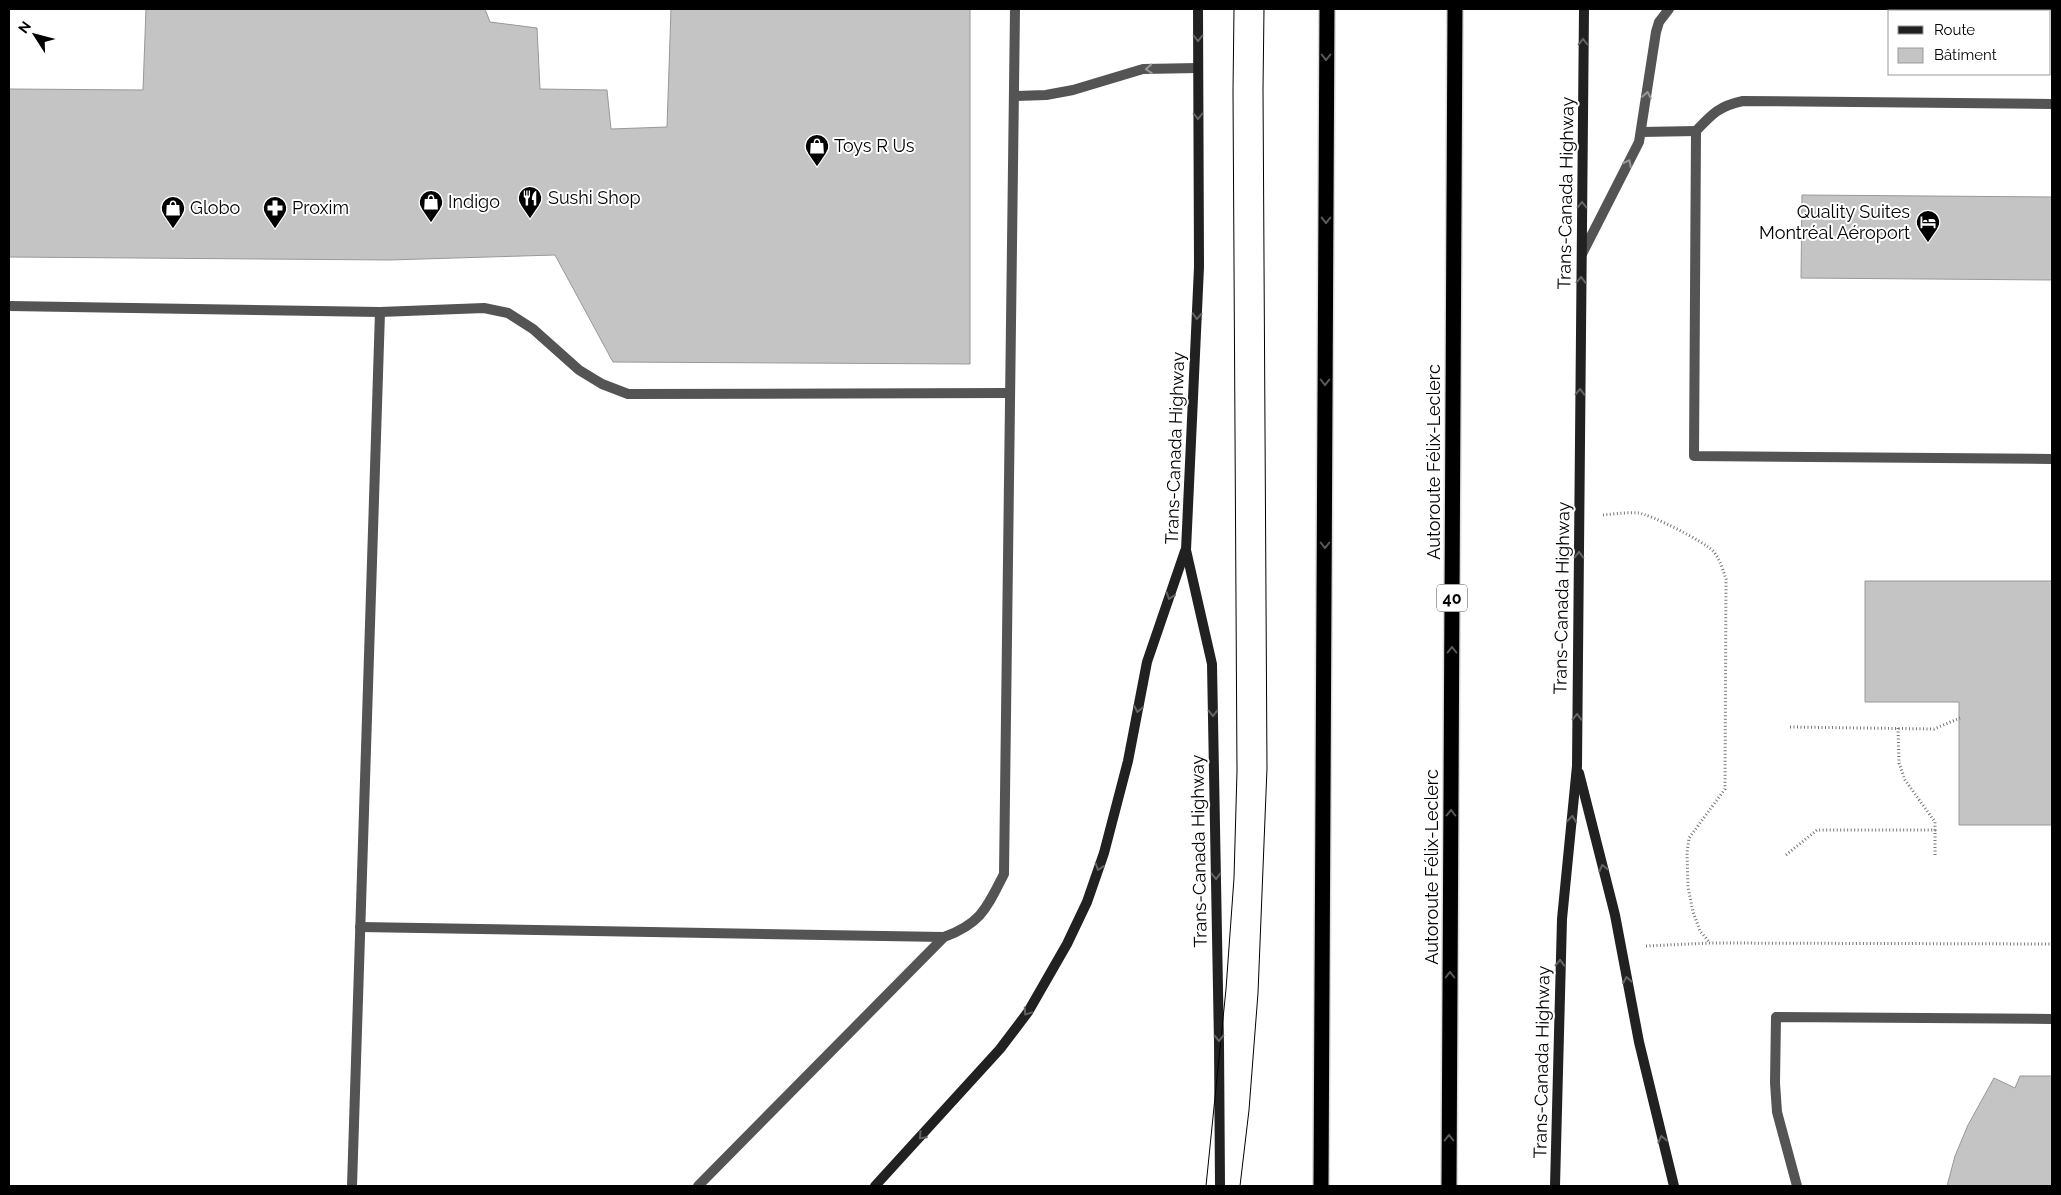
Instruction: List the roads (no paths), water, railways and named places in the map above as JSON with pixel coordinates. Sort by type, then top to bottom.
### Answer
[{"type":"highway","points":[[1322,1186],[1327,9]]},
{"type":"highway","name":"Autoroute Félix-Leclerc","points":[[1449,1186],[1455,9]]},
{"type":"main road","name":"Trans-Canada Highway","points":[[1198,9],[1199,267],[1186,550],[1212,664],[1220,1186]]},
{"type":"main road","name":"Trans-Canada Highway","points":[[1555,1186],[1562,919],[1577,766],[1584,9]]},
{"type":"main road","points":[[875,1186],[1000,1049],[1028,1012],[1067,944],[1087,902],[1104,853],[1128,761],[1147,662],[1186,550]]},
{"type":"main road","points":[[1577,766],[1615,916],[1638,1042],[1674,1186]]},
{"type":"lane","points":[[360,927],[944,937],[964,929],[986,909],[1004,874],[1015,9]]},
{"type":"lane","points":[[1582,254],[1639,142],[1656,32],[1659,22],[1669,9]]},
{"type":"lane","points":[[1015,96],[1046,95],[1073,90],[1143,69],[1198,68]]},
{"type":"lane","points":[[2052,104],[1744,101],[1726,104],[1712,113],[1696,132],[1694,456],[2052,459]]},
{"type":"lane","points":[[1641,132],[1696,132]]},
{"type":"lane","points":[[9,306],[380,312],[484,308],[508,313],[533,330],[579,370],[602,384],[628,394],[1009,393]]},
{"type":"lane","points":[[352,1186],[380,312]]},
{"type":"lane","points":[[698,1186],[944,937]]},
{"type":"lane","points":[[1797,1186],[1777,1112],[1775,1083],[1776,1017],[2052,1019]]},
{"type":"tram line","points":[[1206,1186],[1226,989],[1234,878],[1237,771],[1234,9]]},
{"type":"tram line","points":[[1240,1186],[1249,1110],[1258,993],[1267,768],[1264,9]]},
{"type":"place","name":"Toys R Us","points":[[817,167]]},
{"type":"place","name":"Sushi Shop","points":[[530,219]]},
{"type":"place","name":"Indigo","points":[[431,223]]},
{"type":"place","name":"Globo","points":[[173,229]]},
{"type":"place","name":"Proxim","points":[[275,229]]},
{"type":"place","name":"Quality Suites Montréal Aéroport","points":[[1928,243]]}]
